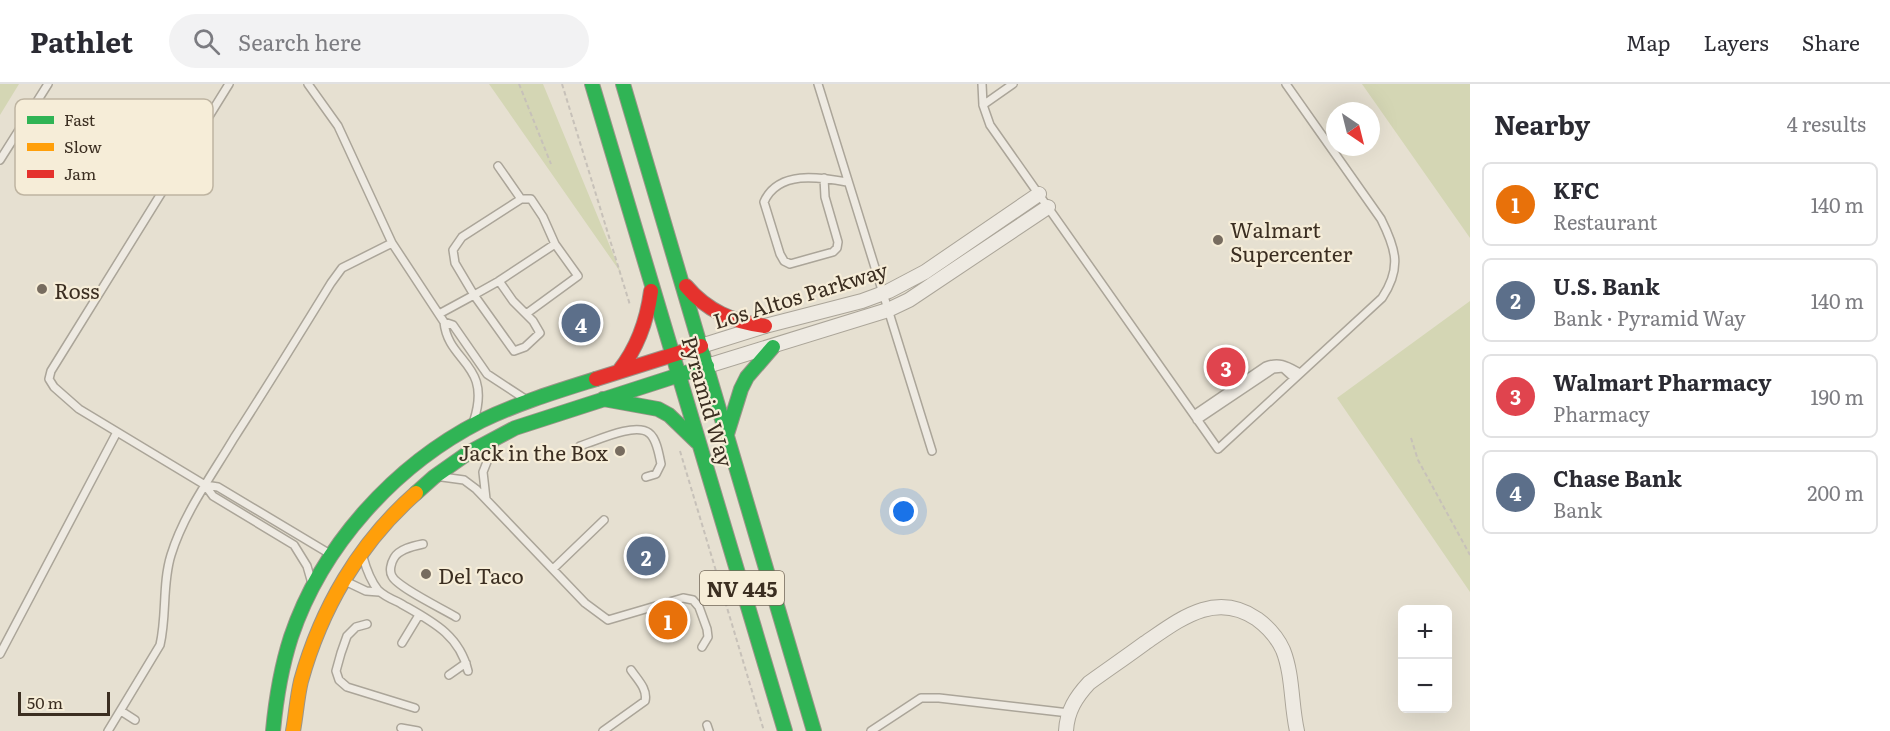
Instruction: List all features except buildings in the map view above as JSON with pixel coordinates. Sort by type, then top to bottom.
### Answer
[{"type":"main road","name":"Pyramid Way","points":[[592,84],[784,731]]},
{"type":"main road","name":"Pyramid Way","points":[[623,84],[814,731]]},
{"type":"main road","points":[[681,278],[701,304],[713,312],[750,325],[765,326]]},
{"type":"main road","points":[[620,371],[641,338],[652,286]]},
{"type":"main road","name":"Los Altos Parkway","points":[[273,731],[282,668],[292,635],[313,588],[351,529],[375,501],[410,467],[446,441],[472,426],[530,401],[701,346]]},
{"type":"main road","points":[[727,434],[747,377],[773,347]]},
{"type":"main road","name":"Los Altos Parkway","points":[[294,731],[301,682],[323,618],[343,579],[361,551],[388,518],[413,493],[470,452],[496,438],[534,422],[707,366]]},
{"type":"main road","points":[[603,399],[650,406],[662,411],[682,426],[700,445]]},
{"type":"main road","points":[[343,579],[341,563],[347,551],[401,486],[410,467]]},
{"type":"main road","points":[[301,682],[296,664],[299,651],[331,578],[332,556]]},
{"type":"street","name":"Los Altos Parkway","points":[[701,346],[765,326],[862,301],[882,293],[925,272],[1039,194]]},
{"type":"street","name":"Los Altos Parkway","points":[[707,366],[888,310],[931,287],[1048,207]]},
{"type":"street","points":[[1066,730],[1069,713],[1078,694],[1089,683],[1179,620],[1204,609],[1219,607],[1251,615],[1264,624],[1281,647],[1286,659],[1297,731]]},
{"type":"lane","points":[[39,99],[48,84]]},
{"type":"lane","points":[[213,110],[229,84]]},
{"type":"lane","points":[[308,84],[338,126],[392,243],[444,322],[445,333],[477,383],[477,410],[472,426]]},
{"type":"lane","points":[[818,84],[932,451]]},
{"type":"lane","points":[[982,84],[983,105],[990,125],[1218,449],[1382,298],[1392,284],[1396,257],[1381,219],[1286,84]]},
{"type":"lane","points":[[983,105],[1013,84]]},
{"type":"lane","points":[[0,160],[15,136]]},
{"type":"lane","points":[[498,166],[520,199]]},
{"type":"lane","points":[[824,178],[825,197],[838,242],[837,248],[832,252],[790,264],[780,255],[764,202],[774,186],[807,177],[824,178],[847,182]]},
{"type":"lane","points":[[160,195],[51,371],[49,379],[79,409],[205,485],[218,487],[332,556]]},
{"type":"lane","points":[[499,281],[513,301],[526,314],[533,321],[540,333],[525,347],[514,351],[474,295],[455,263],[453,250],[462,237],[520,199],[531,199],[543,216],[555,244],[578,276],[526,314]]},
{"type":"lane","points":[[108,731],[160,645],[164,630],[166,575],[170,556],[177,537],[205,485],[342,268],[392,243]]},
{"type":"lane","points":[[439,314],[499,281],[555,244]]},
{"type":"lane","points":[[444,322],[453,326],[487,374],[530,401]]},
{"type":"lane","points":[[1195,418],[1266,366],[1275,362],[1283,363],[1297,375]]},
{"type":"lane","points":[[1195,418],[1273,369],[1282,368],[1297,375]]},
{"type":"lane","points":[[576,453],[580,446],[639,428],[651,434],[662,464],[657,474],[646,477]]},
{"type":"lane","points":[[0,654],[117,432]]},
{"type":"lane","points":[[486,499],[483,472],[496,438]]},
{"type":"lane","points":[[434,477],[457,478],[468,482],[585,603],[608,620],[683,598],[693,600],[699,607],[707,629],[708,637],[702,647]]},
{"type":"lane","points":[[205,485],[213,496],[294,545],[307,566],[313,588]]},
{"type":"lane","points":[[554,569],[604,520]]},
{"type":"lane","points":[[423,544],[412,546],[396,554],[391,564],[391,575],[399,584],[456,617]]},
{"type":"lane","points":[[361,551],[366,567],[380,592]]},
{"type":"lane","points":[[343,579],[366,591],[380,592],[433,623],[456,643],[464,654],[467,667],[449,675]]},
{"type":"lane","points":[[402,643],[419,615]]},
{"type":"lane","points":[[368,624],[356,627],[346,636],[336,671],[339,680],[347,687],[415,708]]},
{"type":"lane","points":[[603,731],[645,701],[646,695],[643,688],[631,670]]},
{"type":"lane","points":[[871,731],[921,698],[939,698],[1069,713]]},
{"type":"lane","points":[[121,711],[135,720]]},
{"type":"lane","points":[[401,728],[418,731]]},
{"type":"path","points":[[519,84],[551,164]]},
{"type":"path","points":[[562,84],[632,312]]},
{"type":"path","points":[[1411,438],[1418,460],[1470,555]]},
{"type":"path","points":[[679,447],[764,731]]},
{"type":"green space","points":[[0,84],[19,84],[0,115]]},
{"type":"green space","points":[[489,84],[543,84],[621,273]]},
{"type":"green space","points":[[1362,84],[1470,84],[1470,238],[1380,110],[1380,102],[1375,102]]},
{"type":"green space","points":[[1470,301],[1470,592],[1337,398]]},
{"type":"traffic: fast","points":[[592,84],[785,731]]},
{"type":"traffic: fast","points":[[623,84],[814,731]]},
{"type":"traffic: fast","points":[[727,434],[747,377],[773,347]]},
{"type":"traffic: fast","points":[[416,493],[468,453],[515,428],[707,366]]},
{"type":"traffic: fast","points":[[273,731],[284,660],[305,603],[342,540],[365,511],[391,484],[449,439],[481,421],[524,403],[596,379]]},
{"type":"traffic: fast","points":[[603,399],[658,409],[669,415],[697,442]]},
{"type":"traffic: slow","points":[[293,731],[298,694],[309,654],[331,603],[360,555],[377,533],[416,493]]},
{"type":"traffic: jam","points":[[686,286],[694,295],[721,314],[742,322],[765,326]]},
{"type":"traffic: jam","points":[[619,371],[641,333],[651,291]]},
{"type":"traffic: jam","points":[[596,379],[701,346]]},
{"type":"place","name":"Walmart Supercenter","points":[[1218,240]]},
{"type":"place","name":"Ross","points":[[42,289]]},
{"type":"place","name":"Chase Bank","points":[[581,323]]},
{"type":"place","name":"Walmart Pharmacy","points":[[1226,367]]},
{"type":"place","name":"Jack in the Box","points":[[620,451]]},
{"type":"place","name":"U.S. Bank","points":[[646,556]]},
{"type":"place","name":"Del Taco","points":[[426,574]]},
{"type":"place","name":"KFC","points":[[668,620]]}]
